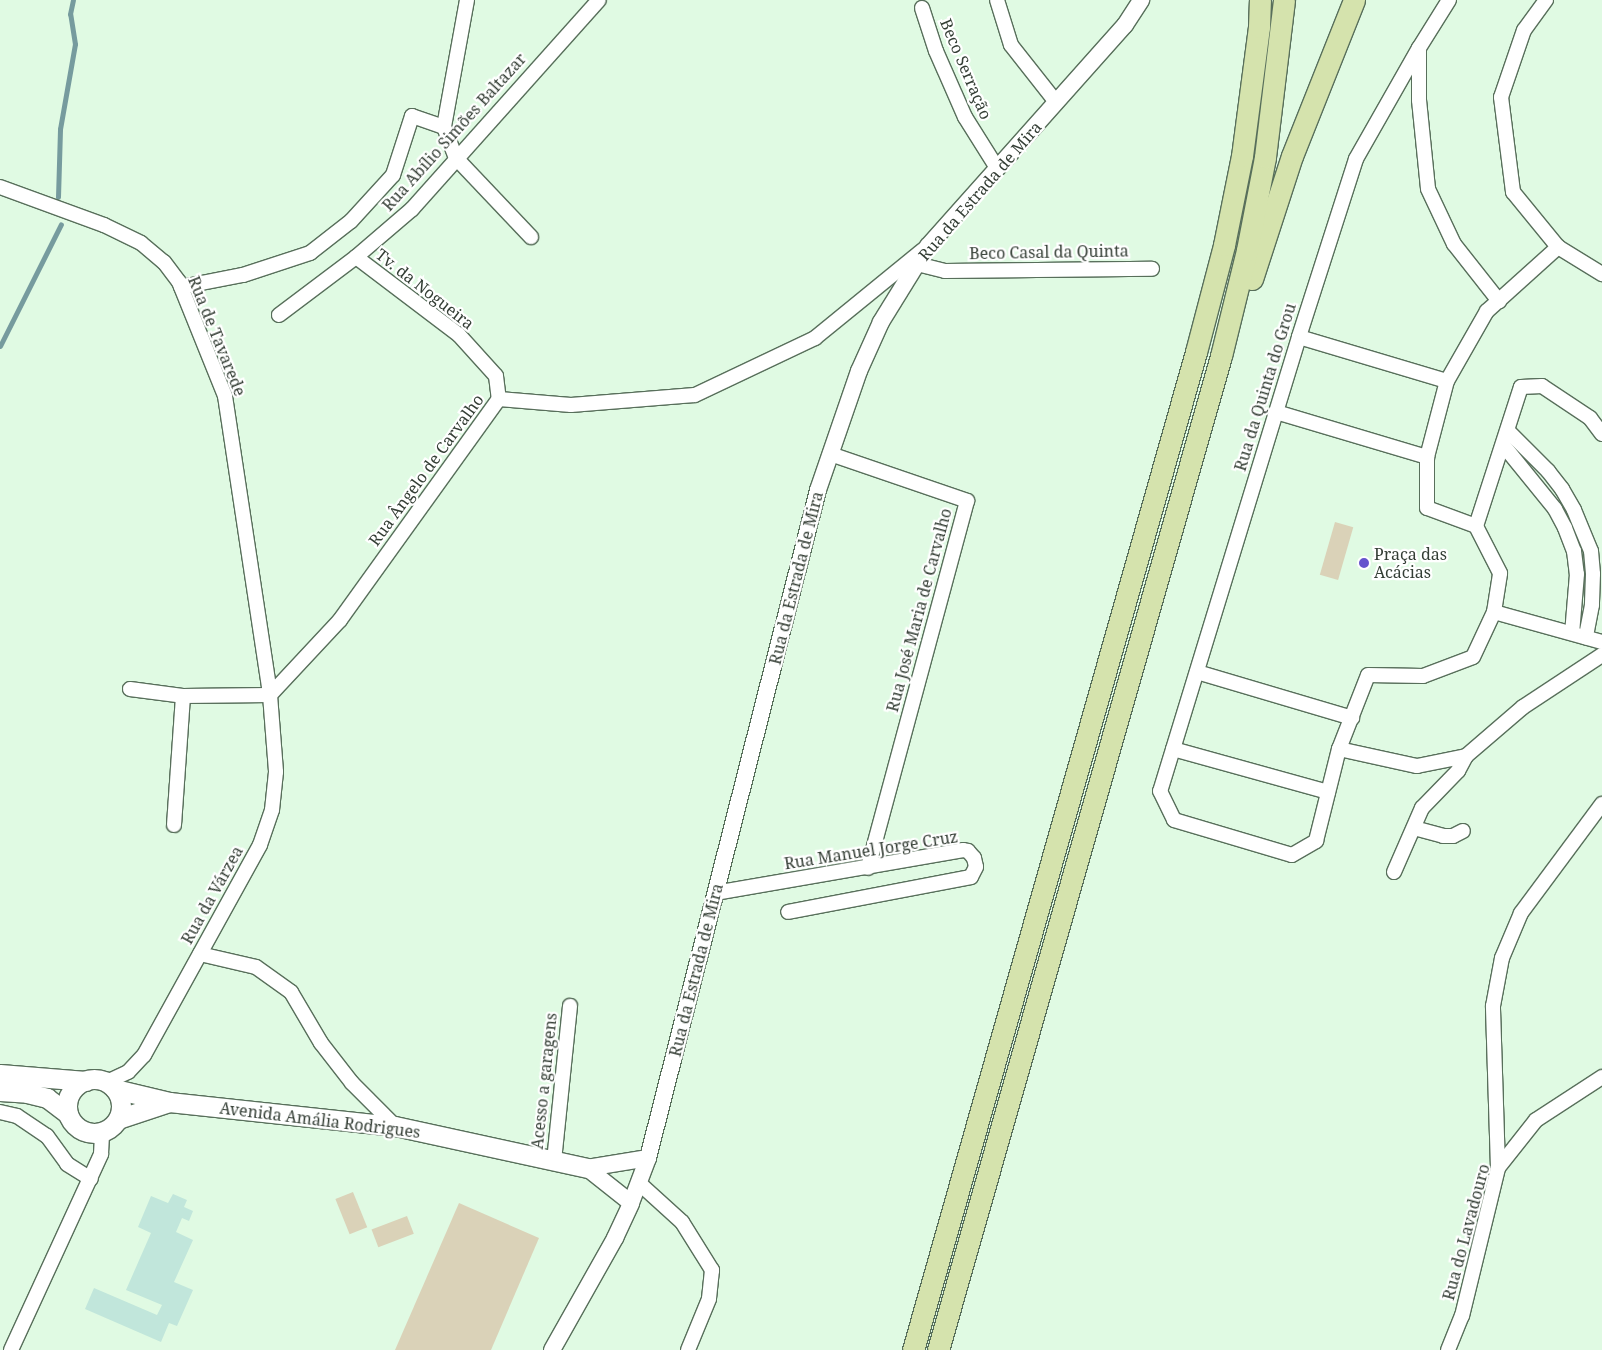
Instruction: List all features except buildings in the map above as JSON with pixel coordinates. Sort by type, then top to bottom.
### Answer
[{"type":"main road","points":[[913,1350],[1191,370],[1222,254],[1242,156],[1259,27],[1260,0]]},
{"type":"main road","points":[[938,1350],[1221,356],[1247,250],[1265,157],[1284,0]]},
{"type":"main road","points":[[1221,356],[1258,264],[1292,156],[1354,0]]},
{"type":"main road","points":[[0,1074],[86,1081],[96,1080],[111,1086],[121,1104],[118,1119],[112,1127],[102,1132],[92,1133],[82,1130],[73,1124],[68,1114],[67,1104],[70,1094],[77,1086],[86,1081]]},
{"type":"main road","name":"Avenida Amália Rodrigues","points":[[111,1086],[169,1102],[395,1126],[587,1168]]},
{"type":"main road","points":[[0,1091],[27,1093],[47,1098],[68,1114]]},
{"type":"main road","name":"Avenida Amália Rodrigues","points":[[118,1119],[169,1102]]},
{"type":"street","points":[[467,0],[444,127],[456,158],[531,237]]},
{"type":"street","name":"Rua Abílio Simões Baltazar","points":[[279,315],[356,257],[412,208],[599,0]]},
{"type":"street","points":[[996,0],[1011,45],[1056,102]]},
{"type":"street","name":"Rua da Estrada de Mira","points":[[552,1350],[615,1238],[648,1158],[818,490],[858,371],[881,322],[928,246],[1124,25],[1141,0]]},
{"type":"street","name":"Rua da Quinta do Grou","points":[[1449,0],[1419,48],[1356,159],[1299,336],[1160,791],[1174,820],[1292,855],[1316,841],[1340,749],[1368,675],[1423,676],[1473,657],[1494,612]]},
{"type":"street","points":[[1546,0],[1524,30],[1501,97],[1513,192],[1558,247],[1602,274]]},
{"type":"street","name":"Beco Serração","points":[[922,8],[936,51],[965,117],[997,168]]},
{"type":"street","points":[[1419,48],[1419,100],[1428,189],[1454,244],[1499,301]]},
{"type":"street","points":[[181,287],[243,275],[310,253],[351,221],[393,175],[412,116],[444,127]]},
{"type":"street","name":"Rua de Tavarede","points":[[0,187],[104,225],[141,243],[164,262],[181,287],[225,396],[270,695]]},
{"type":"street","name":"Rua Ângelo de Carvalho","points":[[270,695],[340,620],[499,399],[571,405],[695,395],[815,338],[928,246]]},
{"type":"street","points":[[1558,247],[1487,312],[1447,381],[1427,457],[1427,508],[1476,526],[1500,573],[1494,612],[1602,642]]},
{"type":"street","name":"Tv. da Nogueira","points":[[356,257],[459,335],[496,376],[499,399]]},
{"type":"street","name":"Beco Casal da Quinta","points":[[917,264],[945,271],[1152,268]]},
{"type":"street","points":[[1299,336],[1447,381]]},
{"type":"street","points":[[1476,526],[1504,446],[1521,387],[1542,386],[1590,418],[1602,434]]},
{"type":"street","points":[[1276,412],[1427,457]]},
{"type":"street","points":[[1508,431],[1548,471],[1562,489],[1574,510],[1591,551],[1593,574],[1592,604],[1586,637]]},
{"type":"street","points":[[1504,446],[1555,509],[1574,552],[1577,574],[1572,634]]},
{"type":"street","name":"Rua José Maria de Carvalho","points":[[830,454],[967,502],[868,868]]},
{"type":"street","points":[[1394,872],[1422,808],[1458,772],[1466,756],[1523,707],[1602,655]]},
{"type":"street","points":[[1197,672],[1352,718]]},
{"type":"street","points":[[130,689],[183,696],[270,695]]},
{"type":"street","name":"Rua da Várzea","points":[[111,1086],[144,1055],[260,845],[272,810],[276,772],[270,695]]},
{"type":"street","points":[[174,825],[183,696]]},
{"type":"street","points":[[1173,749],[1328,792]]},
{"type":"street","points":[[1340,749],[1417,766],[1466,756]]},
{"type":"street","points":[[1498,1168],[1493,1006],[1502,958],[1521,913],[1602,804]]},
{"type":"street","points":[[1414,828],[1443,836],[1453,836],[1463,831]]},
{"type":"street","name":"Rua Manuel Jorge Cruz","points":[[715,893],[868,868],[963,850],[968,851],[974,858],[976,867],[971,877],[788,912]]},
{"type":"street","points":[[200,954],[256,967],[291,992],[321,1043],[352,1083],[395,1126]]},
{"type":"street","name":"Acesso a garagens","points":[[554,1161],[570,1006]]},
{"type":"street","name":"Rua do Lavadouro","points":[[1448,1350],[1462,1316],[1498,1168],[1536,1120],[1602,1077]]},
{"type":"street","points":[[0,1112],[17,1116],[46,1136],[67,1164],[90,1179]]},
{"type":"street","points":[[11,1350],[101,1154],[102,1132]]},
{"type":"street","name":"Avenida Amália Rodrigues","points":[[587,1168],[648,1158]]},
{"type":"street","name":"Avenida Amália Rodrigues","points":[[587,1168],[631,1203]]},
{"type":"street","points":[[639,1183],[682,1222],[712,1270],[709,1299],[688,1350]]},
{"type":"shaded area","points":[[1335,522],[1353,527],[1338,580],[1320,575]]},
{"type":"shaded area","points":[[353,1192],[367,1227],[350,1234],[335,1199]]},
{"type":"shaded area","points":[[459,1203],[539,1238],[491,1350],[395,1350]]},
{"type":"shaded area","points":[[407,1216],[414,1234],[378,1247],[372,1230]]},
{"type":"waterway","points":[[58,197],[60,129],[75,44],[70,14],[73,0]]},
{"type":"waterway","points":[[0,346],[61,224]]},
{"type":"place","name":"Praça das Acácias","points":[[1364,563]]}]
